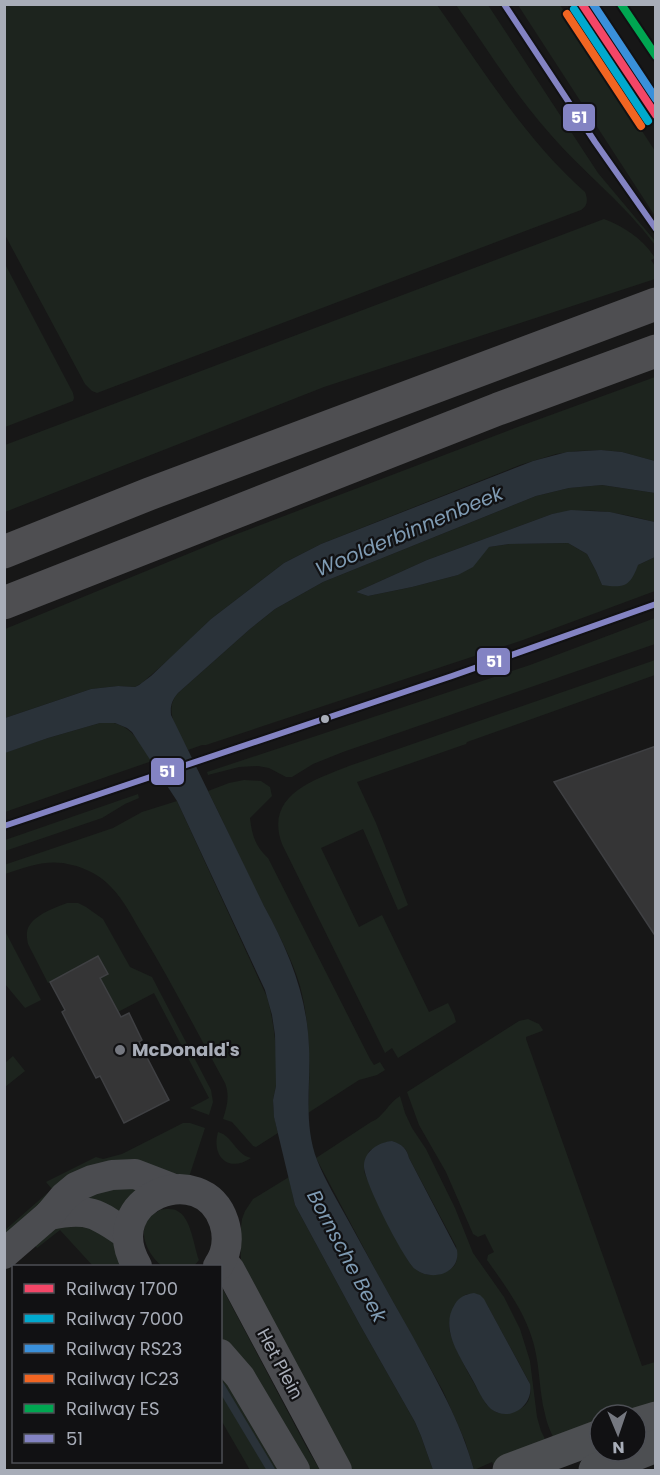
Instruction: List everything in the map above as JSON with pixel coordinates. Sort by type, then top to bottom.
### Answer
[{"type":"highway","points":[[4,552],[149,494],[656,304]]},
{"type":"highway","points":[[4,603],[465,422],[656,351]]},
{"type":"main road","points":[[509,1470],[588,1440]]},
{"type":"main road","points":[[595,1470],[656,1446]]},
{"type":"street","points":[[4,1254],[49,1215],[76,1187],[105,1176],[135,1174],[174,1189],[201,1195],[219,1210],[227,1234],[225,1250],[220,1263]]},
{"type":"street","points":[[137,1265],[130,1251],[128,1235],[132,1219],[141,1206],[153,1196],[174,1189]]},
{"type":"street","points":[[49,1215],[70,1210],[93,1214],[104,1218],[128,1235]]},
{"type":"street","name":"Het Plein","points":[[220,1263],[230,1270],[337,1470]]},
{"type":"street","points":[[222,1356],[240,1377],[295,1470]]},
{"type":"shaded area","points":[[4,5],[437,5],[524,127],[543,150],[585,192],[586,204],[581,210],[97,393],[85,384],[5,235]]},
{"type":"shaded area","points":[[456,5],[488,5],[598,173],[655,241],[655,245],[631,216],[538,120]]},
{"type":"shaded area","points":[[518,5],[560,5],[655,151],[655,216]]},
{"type":"shaded area","points":[[604,219],[633,234],[645,245],[655,258],[651,260],[655,266],[655,279],[324,387],[5,512],[5,445]]},
{"type":"shaded area","points":[[5,264],[74,398],[73,401],[5,427]]},
{"type":"shaded area","points":[[655,377],[655,461],[622,452],[601,450],[556,454],[520,465],[321,544],[284,563],[211,619],[174,655],[135,687],[91,689],[5,718],[5,629],[229,537]]},
{"type":"shaded area","points":[[602,485],[655,493],[655,522],[617,513],[592,511],[552,514],[427,560],[356,592],[368,596],[458,575],[489,547],[509,544],[568,543],[587,554],[602,585],[655,557],[655,591],[523,640],[188,750],[174,722],[173,700],[178,693],[275,609],[323,582],[536,496],[569,488]]},
{"type":"shaded area","points":[[655,618],[655,644],[343,752],[313,764],[292,777],[286,777],[269,768],[258,766],[239,767],[208,775],[207,772],[530,665]]},
{"type":"shaded area","points":[[655,660],[655,675],[357,782],[376,823],[408,905],[398,910],[363,829],[321,848],[359,927],[382,915],[429,1012],[448,1003],[456,1022],[398,1058],[392,1048],[385,1053],[282,844],[278,827],[280,813],[286,801],[308,784],[349,766]]},
{"type":"shaded area","points":[[108,722],[129,731],[152,761],[5,812],[4,753],[48,738]]},
{"type":"shaded area","points":[[244,780],[261,781],[270,787],[272,796],[250,818],[255,840],[268,858],[370,1059],[374,1065],[380,1062],[385,1070],[359,1080],[308,1113],[308,1033],[300,986],[284,945],[208,791]]},
{"type":"shaded area","points":[[138,794],[139,798],[102,818],[5,851],[5,840]]},
{"type":"shaded area","points":[[177,801],[270,1008],[277,1075],[273,1104],[278,1133],[256,1147],[232,1122],[223,1119],[228,1097],[225,1083],[155,955],[125,905],[111,887],[88,870],[63,863],[38,864],[5,874],[4,865],[113,828],[142,812]]},
{"type":"shaded area","points":[[67,903],[78,903],[103,919],[130,967],[152,977],[211,1090],[213,1102],[209,1115],[190,1108],[209,1098],[154,993],[118,1012],[100,978],[107,974],[98,957],[48,983],[28,944],[27,930],[31,923],[40,916]]},
{"type":"shaded area","points":[[5,931],[41,1000],[25,1008],[5,984]]},
{"type":"shaded area","points":[[528,1019],[539,1024],[543,1030],[526,1039],[642,1366],[655,1362],[655,1410],[648,1412],[648,1403],[588,1403],[588,1432],[556,1444],[546,1418],[536,1354],[526,1322],[515,1301],[487,1260],[488,1255],[494,1252],[485,1234],[478,1237],[473,1234],[446,1172],[419,1125],[407,1092],[519,1021]]},
{"type":"shaded area","points":[[13,1056],[25,1071],[5,1087],[5,1063]]},
{"type":"shaded area","points":[[400,1096],[412,1128],[426,1149],[455,1208],[473,1253],[504,1297],[520,1329],[530,1361],[537,1417],[549,1447],[495,1469],[492,1462],[474,1470],[465,1441],[443,1391],[316,1158],[375,1120]],"holes":[[[392,1141],[407,1152],[456,1246],[457,1258],[450,1270],[432,1275],[415,1269],[386,1219],[365,1174],[369,1151]],[[467,1294],[486,1303],[528,1380],[529,1399],[519,1409],[499,1413],[487,1405],[458,1353],[449,1325],[452,1311]]]},
{"type":"shaded area","points":[[183,1123],[205,1128],[189,1177],[149,1167],[5,1236],[4,1231],[52,1189],[46,1182],[96,1157],[103,1159],[122,1154]]},
{"type":"shaded area","points":[[218,1132],[227,1137],[241,1153],[251,1158],[236,1164],[224,1160],[217,1149]]},
{"type":"shaded area","points":[[289,1177],[295,1205],[415,1422],[433,1470],[350,1470],[241,1261],[240,1235],[245,1211],[253,1199]]},
{"type":"shaded area","points":[[139,1188],[119,1211],[107,1208],[81,1194],[89,1190]]},
{"type":"shaded area","points":[[170,1209],[183,1216],[192,1234],[199,1260],[195,1265],[161,1265],[152,1256],[145,1242],[144,1228],[152,1215],[160,1210]]},
{"type":"shaded area","points":[[86,1223],[115,1244],[123,1265],[92,1265],[60,1230],[37,1248],[35,1245],[56,1227]]},
{"type":"shaded area","points":[[222,1288],[320,1470],[310,1470],[260,1383],[222,1341]]},
{"type":"shaded area","points":[[222,1373],[279,1470],[250,1470],[222,1422]]},
{"type":"water","points":[[601,450],[622,452],[655,461],[655,493],[602,485],[569,488],[536,496],[323,582],[275,609],[250,629],[178,693],[171,706],[171,715],[281,940],[295,974],[308,1028],[308,1104],[310,1132],[317,1160],[331,1190],[439,1384],[469,1452],[474,1470],[433,1470],[415,1422],[295,1205],[274,1117],[275,1035],[265,990],[177,801],[132,732],[127,728],[115,723],[100,723],[5,753],[5,718],[91,689],[139,685],[211,619],[284,563],[321,544],[533,461],[567,452]]},
{"type":"water","points":[[571,510],[610,512],[655,522],[655,557],[638,565],[629,582],[621,586],[610,586],[602,585],[587,554],[568,543],[509,544],[489,547],[473,567],[458,575],[368,596],[356,592],[427,560],[552,514]]},
{"type":"water","points":[[392,1141],[404,1147],[407,1152],[457,1250],[454,1265],[444,1273],[429,1275],[415,1269],[394,1236],[370,1187],[364,1166],[367,1156],[377,1145]]},
{"type":"water","points":[[474,1293],[484,1299],[530,1384],[528,1399],[519,1410],[512,1413],[498,1413],[488,1406],[453,1342],[449,1323],[451,1313],[459,1299]]},
{"type":"building","points":[[656,746],[656,937],[554,782]]},
{"type":"building","points":[[98,956],[108,974],[100,978],[121,1017],[129,1013],[142,1040],[139,1042],[169,1100],[124,1123],[100,1076],[96,1078],[62,1012],[65,1010],[50,982]]},
{"type":"waterway","points":[[222,1388],[271,1470]]},
{"type":"rail line","name":"1700","points":[[582,4],[656,115]]},
{"type":"rail line","name":"RS23","points":[[593,4],[656,99]]},
{"type":"rail line","name":"ES","points":[[621,4],[656,56]]},
{"type":"rail line","name":"7000","points":[[574,9],[648,121]]},
{"type":"rail line","name":"IC23","points":[[567,14],[641,126]]},
{"type":"transit line","name":"51","points":[[504,4],[595,142],[656,229]]},
{"type":"transit line","name":"51","points":[[4,826],[452,676],[656,604]]},
{"type":"place","name":"McDonald's","points":[[120,1050]]},
{"type":"water label","name":"Woolderbinnenbeek","points":[[409,531]]},
{"type":"water label","name":"Bornsche Beek","points":[[347,1256]]}]
